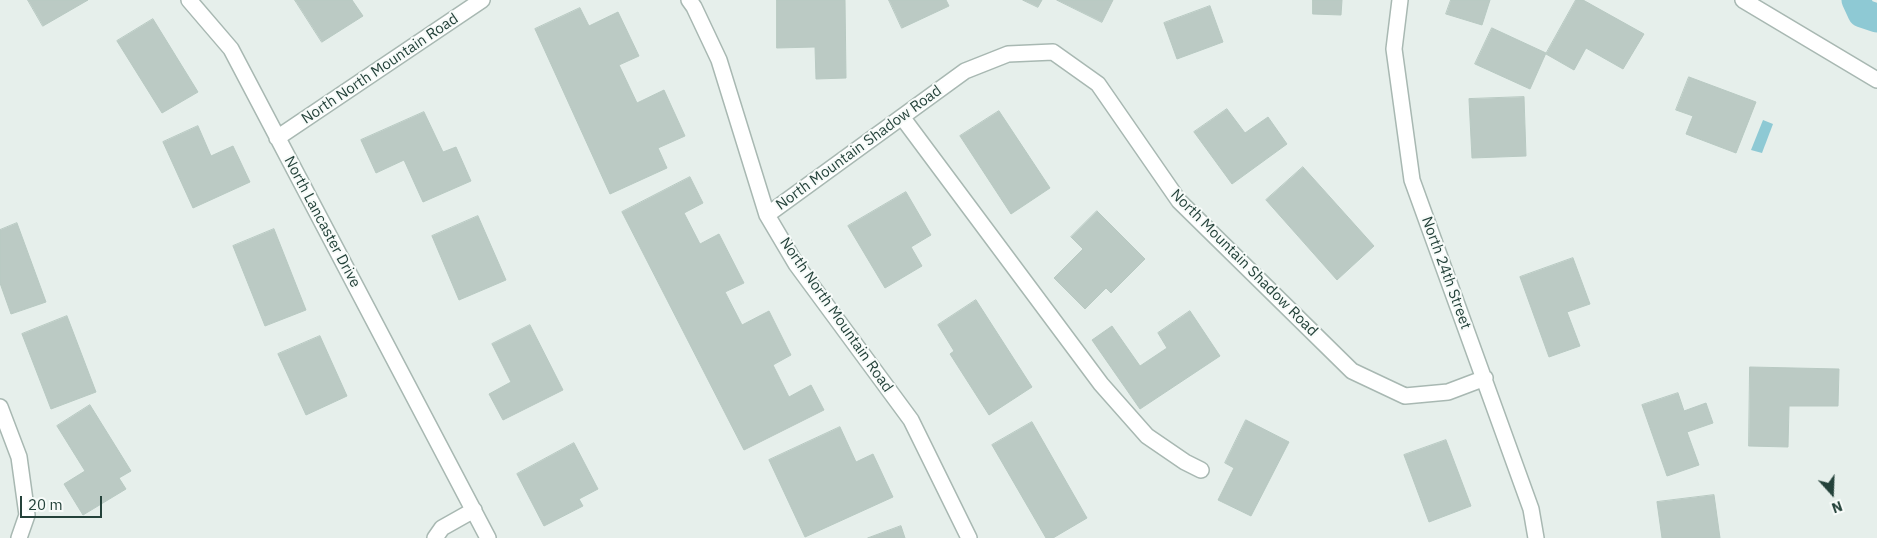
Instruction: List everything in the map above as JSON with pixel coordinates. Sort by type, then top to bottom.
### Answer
[{"type":"street","name":"North Lancaster Drive","points":[[189,0],[231,49],[488,538]]},
{"type":"street","name":"North North Mountain Road","points":[[277,138],[482,0]]},
{"type":"street","name":"North North Mountain Road","points":[[689,0],[719,60],[768,215],[796,264],[911,420],[969,538]]},
{"type":"street","name":"North 24th Street","points":[[1400,0],[1394,49],[1412,180],[1531,509],[1536,538]]},
{"type":"street","points":[[1743,0],[1877,80]]},
{"type":"street","name":"North Mountain Shadow Road","points":[[768,215],[965,71],[1008,54],[1053,52],[1098,84],[1179,202],[1352,371],[1405,396],[1448,392],[1485,378]]},
{"type":"street","points":[[902,117],[1101,384],[1146,436],[1184,462],[1201,470]]},
{"type":"street","points":[[0,406],[19,457],[27,515],[19,538]]},
{"type":"street","points":[[436,538],[442,528],[474,510]]},
{"type":"water","points":[[1763,120],[1773,124],[1762,153],[1751,150]]},
{"type":"building","points":[[28,0],[88,0],[43,26]]},
{"type":"building","points":[[295,0],[352,0],[363,16],[322,42]]},
{"type":"building","points":[[777,0],[845,0],[846,78],[816,79],[815,47],[777,48]]},
{"type":"building","points":[[889,0],[946,0],[949,6],[902,28]]},
{"type":"building","points":[[1023,0],[1042,0],[1038,7]]},
{"type":"building","points":[[1057,0],[1113,0],[1102,22]]},
{"type":"building","points":[[1313,0],[1342,0],[1341,15],[1313,14]]},
{"type":"building","points":[[1451,0],[1490,0],[1482,25],[1446,14]]},
{"type":"building","points":[[1576,0],[1583,0],[1644,34],[1623,69],[1586,48],[1574,70],[1546,54]]},
{"type":"building","points":[[1210,6],[1223,42],[1177,59],[1164,23]]},
{"type":"building","points":[[580,8],[589,26],[618,12],[639,56],[619,65],[637,103],[664,90],[685,136],[658,148],[667,168],[610,194],[535,29]]},
{"type":"building","points":[[153,19],[198,92],[162,113],[117,41]]},
{"type":"building","points":[[1492,28],[1546,53],[1530,89],[1475,64]]},
{"type":"building","points":[[1689,77],[1756,102],[1736,153],[1686,134],[1693,116],[1676,110]]},
{"type":"building","points":[[1524,97],[1526,156],[1472,158],[1469,99]]},
{"type":"building","points":[[1227,109],[1245,133],[1268,117],[1287,144],[1232,184],[1194,132]]},
{"type":"building","points":[[999,111],[1050,188],[1011,214],[960,136]]},
{"type":"building","points":[[424,112],[443,152],[456,147],[471,181],[423,202],[404,160],[376,173],[361,140]]},
{"type":"building","points":[[198,126],[211,156],[233,146],[250,182],[193,208],[163,142]]},
{"type":"building","points":[[1303,167],[1374,246],[1337,280],[1266,200]]},
{"type":"building","points":[[690,177],[703,203],[684,213],[700,244],[719,234],[744,283],[725,292],[742,325],[769,311],[791,355],[773,365],[789,397],[811,385],[824,410],[744,450],[622,212]]},
{"type":"building","points":[[906,192],[931,235],[911,247],[922,266],[885,288],[848,226]]},
{"type":"building","points":[[1097,211],[1145,259],[1111,293],[1106,288],[1085,309],[1054,278],[1083,249],[1071,237]]},
{"type":"building","points":[[478,216],[506,280],[459,300],[432,236]]},
{"type":"building","points":[[17,223],[46,302],[11,314],[0,283],[0,230]]},
{"type":"building","points":[[274,229],[306,310],[265,326],[233,246]]},
{"type":"building","points":[[1573,258],[1590,304],[1567,312],[1580,346],[1549,357],[1520,277]]},
{"type":"building","points":[[976,300],[1032,387],[989,415],[950,354],[954,351],[938,325]]},
{"type":"building","points":[[1190,311],[1220,356],[1140,409],[1092,340],[1112,326],[1140,366],[1167,348],[1158,333]]},
{"type":"building","points":[[67,316],[96,392],[51,409],[22,334]]},
{"type":"building","points":[[530,325],[563,390],[503,420],[489,394],[511,382],[492,344]]},
{"type":"building","points":[[320,336],[347,396],[306,415],[278,354]]},
{"type":"building","points":[[1750,367],[1839,369],[1838,406],[1789,406],[1788,447],[1749,446]]},
{"type":"building","points":[[1678,393],[1684,411],[1706,403],[1713,423],[1687,432],[1699,465],[1667,476],[1642,405]]},
{"type":"building","points":[[90,405],[131,471],[119,478],[126,489],[83,515],[64,484],[85,471],[57,426]]},
{"type":"building","points":[[1246,420],[1289,442],[1251,516],[1218,500],[1234,468],[1225,463]]},
{"type":"building","points":[[1032,422],[1087,518],[1053,538],[1046,538],[992,445]]},
{"type":"building","points":[[840,427],[856,462],[873,454],[893,497],[805,537],[769,460]]},
{"type":"building","points":[[1446,440],[1471,506],[1429,522],[1404,455]]},
{"type":"building","points":[[574,443],[598,489],[579,499],[583,506],[544,526],[517,474]]},
{"type":"building","points":[[1714,495],[1720,538],[1662,538],[1657,502]]},
{"type":"building","points":[[901,526],[905,538],[868,538]]},
{"type":"waterway","points":[[1856,0],[1862,13],[1877,18]]}]
